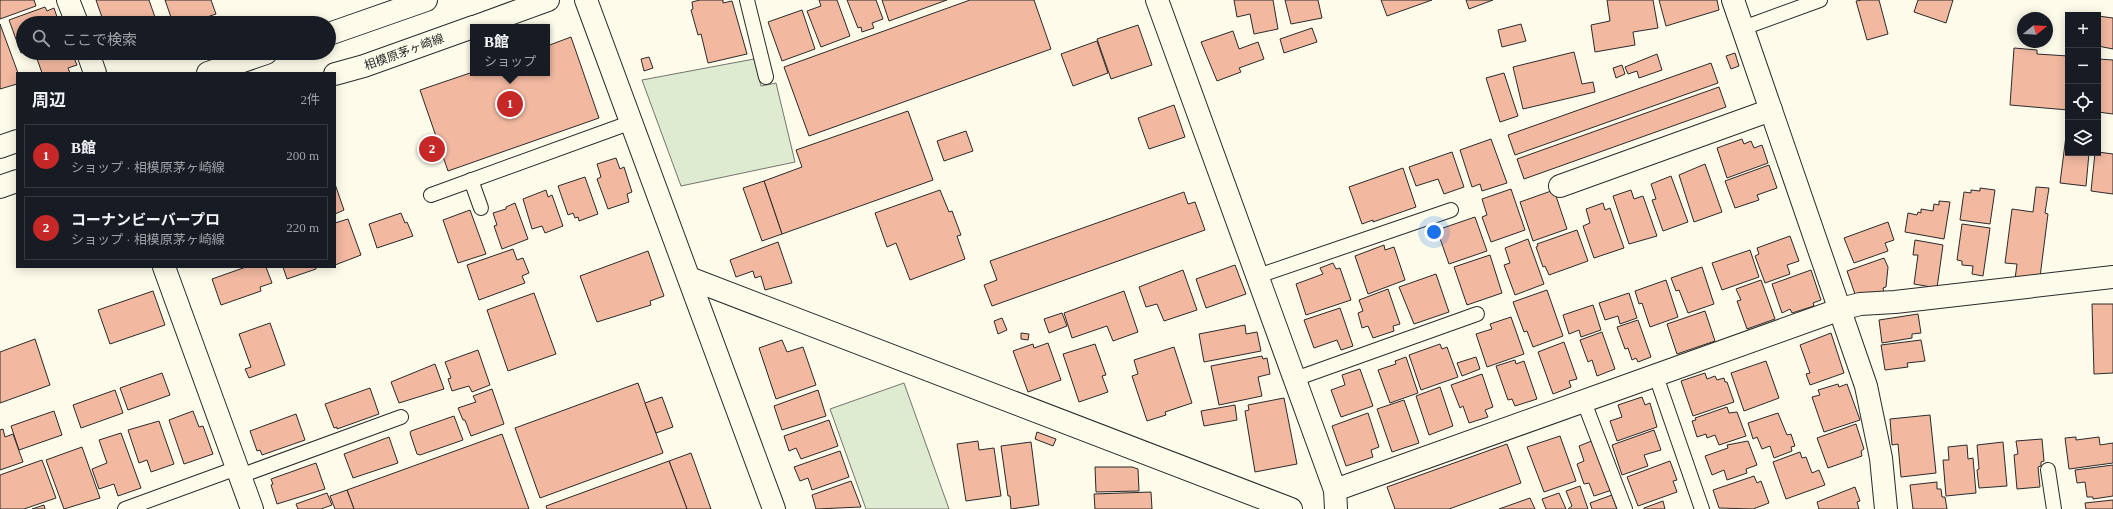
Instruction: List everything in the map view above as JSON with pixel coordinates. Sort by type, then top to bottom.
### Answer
[{"type":"street","points":[[68,0],[74,16]]},
{"type":"street","points":[[336,32],[426,0]]},
{"type":"street","name":"相模原茅ヶ崎線","points":[[481,24],[548,0]]},
{"type":"street","points":[[586,0],[774,509]]},
{"type":"street","points":[[1157,0],[1295,379],[1336,500],[1584,402],[1841,309],[1860,304],[1895,302],[2113,277]]},
{"type":"street","points":[[1734,0],[1841,309],[1866,386],[1881,458],[1886,509]]},
{"type":"street","name":"相模原茅ヶ崎線","points":[[336,74],[364,66],[470,28]]},
{"type":"street","points":[[90,60],[95,72]]},
{"type":"street","points":[[211,72],[246,60]]},
{"type":"street","points":[[1560,186],[1771,110]]},
{"type":"street","points":[[0,147],[16,141]]},
{"type":"street","points":[[0,187],[16,181]]},
{"type":"street","points":[[164,268],[252,509]]},
{"type":"street","points":[[689,278],[1291,509]]},
{"type":"lane","points":[[747,0],[766,77]]},
{"type":"lane","points":[[1743,28],[1820,0]]},
{"type":"lane","points":[[431,195],[632,122]]},
{"type":"lane","points":[[471,180],[481,208]]},
{"type":"lane","points":[[1258,276],[1451,210]]},
{"type":"lane","points":[[1295,379],[1477,314]]},
{"type":"lane","points":[[1656,376],[1702,509]]},
{"type":"lane","points":[[1584,402],[1625,509]]},
{"type":"lane","points":[[125,509],[402,417]]},
{"type":"lane","points":[[2048,470],[2050,509]]},
{"type":"green space","points":[[754,59],[761,86],[776,83],[795,162],[681,186],[642,80]]},
{"type":"green space","points":[[904,383],[949,509],[866,509],[830,409]]},
{"type":"building","points":[[0,0],[34,0],[36,6],[0,19]]},
{"type":"building","points":[[96,0],[149,0],[155,16],[102,16]]},
{"type":"building","points":[[165,0],[211,0],[216,14],[210,16],[171,16]]},
{"type":"building","points":[[700,0],[723,0],[723,3],[732,1],[747,54],[708,63],[701,34],[698,35],[691,10],[693,9],[692,2]]},
{"type":"building","points":[[819,0],[837,0],[850,36],[821,47],[807,11],[821,6]]},
{"type":"building","points":[[847,0],[876,0],[883,19],[872,23],[874,28],[862,32],[861,27],[858,28]]},
{"type":"building","points":[[882,0],[947,0],[889,21]]},
{"type":"building","points":[[970,0],[1034,0],[1051,49],[809,136],[784,67]]},
{"type":"building","points":[[1234,0],[1273,0],[1278,29],[1254,34],[1250,14],[1237,17]]},
{"type":"building","points":[[1285,0],[1318,0],[1322,18],[1291,24]]},
{"type":"building","points":[[1381,0],[1432,0],[1387,16]]},
{"type":"building","points":[[1466,0],[1493,0],[1469,9]]},
{"type":"building","points":[[1607,0],[1653,0],[1658,28],[1633,32],[1635,45],[1595,52],[1591,25],[1610,21]]},
{"type":"building","points":[[1659,0],[1717,0],[1719,10],[1666,26]]},
{"type":"building","points":[[1879,0],[1888,34],[1867,40],[1856,1]]},
{"type":"building","points":[[1918,0],[1953,0],[1946,23],[1914,12]]},
{"type":"building","points":[[45,7],[47,11],[54,8],[57,16],[20,16]]},
{"type":"building","points":[[802,10],[815,49],[782,61],[768,22]]},
{"type":"building","points":[[2101,16],[2113,18],[2113,49],[2101,47]]},
{"type":"building","points":[[16,17],[16,39],[9,20]]},
{"type":"building","points":[[0,24],[18,72],[16,72],[16,84],[0,89]]},
{"type":"building","points":[[1521,24],[1526,41],[1502,47],[1498,30]]},
{"type":"building","points":[[1138,25],[1152,65],[1111,79],[1097,39]]},
{"type":"building","points":[[1312,28],[1317,42],[1284,53],[1280,39]]},
{"type":"building","points":[[1233,31],[1239,49],[1258,42],[1264,59],[1239,68],[1241,72],[1217,81],[1201,42]]},
{"type":"building","points":[[571,37],[599,118],[448,171],[420,90],[470,73],[470,76],[550,76],[550,45]]},
{"type":"building","points":[[1097,41],[1108,73],[1073,86],[1061,54]]},
{"type":"building","points":[[2014,48],[2037,50],[2037,54],[2065,56],[2065,110],[2010,105]]},
{"type":"building","points":[[1574,52],[1582,84],[1593,82],[1595,92],[1523,109],[1513,67]]},
{"type":"building","points":[[1735,53],[1739,66],[1731,69],[1726,56]]},
{"type":"building","points":[[1657,54],[1662,70],[1639,78],[1637,71],[1628,74],[1625,67]]},
{"type":"building","points":[[649,57],[653,68],[644,71],[641,59]]},
{"type":"building","points":[[2101,59],[2113,60],[2113,114],[2101,112]]},
{"type":"building","points":[[37,60],[75,60],[77,65],[68,68],[70,72],[42,72]]},
{"type":"building","points":[[1711,63],[1718,83],[1515,155],[1508,135]]},
{"type":"building","points":[[1622,65],[1625,74],[1616,78],[1613,68]]},
{"type":"building","points":[[1504,73],[1518,116],[1500,122],[1486,78]]},
{"type":"building","points":[[1719,87],[1726,107],[1524,179],[1517,159]]},
{"type":"building","points":[[1174,105],[1185,137],[1149,149],[1138,118]]},
{"type":"building","points":[[908,111],[933,180],[782,234],[764,181],[802,167],[796,150]]},
{"type":"building","points":[[966,131],[973,151],[944,161],[937,141]]},
{"type":"building","points":[[1491,139],[1507,183],[1482,191],[1480,184],[1472,187],[1460,150]]},
{"type":"building","points":[[1742,139],[1744,144],[1751,141],[1754,148],[1762,145],[1768,163],[1727,178],[1717,148]]},
{"type":"building","points":[[2065,144],[2065,156],[2089,156],[2086,186],[2060,183]]},
{"type":"building","points":[[1452,152],[1464,187],[1444,194],[1438,179],[1416,186],[1409,167]]},
{"type":"building","points":[[2101,152],[2113,154],[2113,194],[2091,191],[2095,156],[2101,156]]},
{"type":"building","points":[[616,158],[620,169],[624,167],[632,192],[627,194],[629,202],[608,209],[597,179],[601,177],[597,164]]},
{"type":"building","points":[[1705,164],[1722,212],[1694,222],[1679,175]]},
{"type":"building","points":[[1769,165],[1777,188],[1757,195],[1759,200],[1735,208],[1725,181]]},
{"type":"building","points":[[1403,168],[1416,207],[1373,222],[1373,220],[1362,224],[1349,187]]},
{"type":"building","points":[[1671,176],[1688,222],[1663,231],[1652,200],[1656,199],[1651,184]]},
{"type":"building","points":[[585,177],[598,214],[579,221],[578,217],[575,218],[573,213],[568,215],[558,186]]},
{"type":"building","points":[[764,181],[782,234],[762,241],[743,188]]},
{"type":"building","points":[[336,187],[344,210],[336,214]]},
{"type":"building","points":[[2036,187],[2049,188],[2045,213],[2048,214],[2040,277],[2015,279],[2017,264],[2005,263],[2012,209],[2033,212]]},
{"type":"building","points":[[1980,188],[1995,190],[1990,224],[1960,220],[1964,192],[1971,193],[1971,190],[1980,191]]},
{"type":"building","points":[[1511,189],[1525,230],[1491,242],[1482,217],[1487,215],[1482,199]]},
{"type":"building","points":[[546,190],[548,197],[552,195],[563,226],[545,233],[542,226],[532,229],[523,199]]},
{"type":"building","points":[[940,190],[949,212],[952,211],[961,235],[957,236],[965,259],[910,280],[896,243],[887,247],[875,213]]},
{"type":"building","points":[[1554,190],[1567,229],[1533,241],[1520,202]]},
{"type":"building","points":[[1631,190],[1634,199],[1643,196],[1657,236],[1629,244],[1613,196]]},
{"type":"building","points":[[1184,192],[1188,204],[1195,202],[1205,230],[992,306],[984,285],[997,280],[990,261]]},
{"type":"building","points":[[1939,201],[1950,202],[1944,239],[1905,232],[1908,213],[1917,215],[1918,212],[1921,213],[1921,209],[1933,211],[1934,204],[1939,205]]},
{"type":"building","points":[[515,203],[528,239],[502,249],[494,226],[497,225],[493,213],[506,209],[506,207]]},
{"type":"building","points":[[1603,203],[1605,210],[1610,208],[1624,248],[1594,258],[1583,226],[1590,223],[1586,209]]},
{"type":"building","points":[[470,210],[486,254],[458,263],[443,220]]},
{"type":"building","points":[[401,213],[413,236],[377,248],[369,224]]},
{"type":"building","points":[[1475,217],[1487,251],[1449,264],[1437,230]]},
{"type":"building","points":[[348,219],[361,255],[336,265],[336,223]]},
{"type":"building","points":[[1888,222],[1894,240],[1885,243],[1888,251],[1854,263],[1844,238]]},
{"type":"building","points":[[1962,224],[1990,228],[1983,276],[1972,274],[1973,266],[1962,265],[1962,261],[1957,260]]},
{"type":"building","points":[[1577,230],[1588,261],[1549,275],[1545,266],[1543,267],[1536,247],[1538,246],[1537,244]]},
{"type":"building","points":[[1790,236],[1799,261],[1787,265],[1790,274],[1765,283],[1755,256],[1759,254],[1757,248]]},
{"type":"building","points":[[1528,239],[1544,284],[1515,295],[1504,265],[1510,263],[1505,248]]},
{"type":"building","points":[[1915,240],[1943,245],[1937,288],[1914,284],[1918,255],[1913,255]]},
{"type":"building","points":[[778,242],[792,283],[765,290],[761,276],[755,278],[753,271],[736,277],[730,260]]},
{"type":"building","points":[[1384,245],[1385,250],[1394,247],[1405,280],[1368,294],[1355,256]]},
{"type":"building","points":[[513,249],[517,260],[523,258],[529,273],[522,276],[525,283],[479,300],[467,265]]},
{"type":"building","points":[[1750,250],[1759,277],[1722,290],[1712,263]]},
{"type":"building","points":[[648,251],[664,296],[650,301],[651,305],[597,322],[580,276]]},
{"type":"building","points":[[1490,255],[1502,293],[1467,305],[1454,267]]},
{"type":"building","points":[[1884,258],[1888,267],[1886,287],[1883,288],[1884,292],[1873,296],[1872,292],[1856,297],[1847,271]]},
{"type":"building","points":[[1333,263],[1336,269],[1340,268],[1351,300],[1306,315],[1296,284],[1323,274],[1320,268]]},
{"type":"building","points":[[1235,265],[1246,294],[1206,308],[1196,279]]},
{"type":"building","points":[[1702,267],[1714,304],[1688,313],[1679,290],[1676,291],[1671,278]]},
{"type":"building","points":[[243,268],[266,268],[272,283],[260,287],[261,291],[221,305],[212,279]]},
{"type":"building","points":[[283,268],[316,268],[316,269],[287,279]]},
{"type":"building","points":[[1183,270],[1197,310],[1164,321],[1157,304],[1146,307],[1139,287]]},
{"type":"building","points":[[1811,270],[1821,300],[1813,303],[1814,306],[1792,313],[1790,309],[1782,313],[1772,284]]},
{"type":"building","points":[[1436,274],[1449,312],[1414,324],[1399,287]]},
{"type":"building","points":[[1666,280],[1678,317],[1650,327],[1642,303],[1639,304],[1635,291]]},
{"type":"building","points":[[1761,280],[1775,319],[1747,329],[1737,301],[1741,300],[1736,289]]},
{"type":"building","points":[[1388,289],[1400,324],[1393,326],[1394,331],[1373,338],[1368,326],[1362,328],[1358,313],[1363,311],[1359,300]]},
{"type":"building","points":[[1547,290],[1563,336],[1533,347],[1527,331],[1524,332],[1513,302]]},
{"type":"building","points":[[153,291],[165,325],[110,344],[98,310]]},
{"type":"building","points":[[1124,291],[1138,332],[1113,341],[1107,326],[1072,338],[1064,313]]},
{"type":"building","points":[[534,293],[556,354],[508,371],[487,310]]},
{"type":"building","points":[[1629,293],[1637,318],[1620,324],[1618,316],[1605,320],[1599,303]]},
{"type":"building","points":[[2092,304],[2113,304],[2113,373],[2094,374]]},
{"type":"building","points":[[1593,305],[1601,330],[1581,337],[1579,330],[1569,334],[1563,315]]},
{"type":"building","points":[[1340,308],[1353,346],[1341,350],[1337,340],[1314,348],[1304,320]]},
{"type":"building","points":[[1705,311],[1715,341],[1677,354],[1667,324]]},
{"type":"building","points":[[1062,313],[1067,326],[1049,333],[1044,319]]},
{"type":"building","points":[[1918,314],[1921,333],[1912,334],[1912,338],[1882,343],[1879,320]]},
{"type":"building","points":[[1511,317],[1524,354],[1487,367],[1476,334],[1492,329],[1490,324]]},
{"type":"building","points":[[1002,318],[1007,330],[998,334],[994,321]]},
{"type":"building","points":[[1638,320],[1651,357],[1638,362],[1636,358],[1632,360],[1628,348],[1625,349],[1617,327]]},
{"type":"building","points":[[270,323],[285,365],[249,378],[245,369],[251,367],[239,334]]},
{"type":"building","points":[[1245,325],[1246,334],[1257,332],[1261,351],[1204,362],[1199,334]]},
{"type":"building","points":[[1602,332],[1615,369],[1597,376],[1592,360],[1588,362],[1580,340]]},
{"type":"building","points":[[1021,333],[1029,334],[1028,340],[1021,339]]},
{"type":"building","points":[[1831,333],[1844,373],[1810,385],[1806,374],[1810,373],[1800,345]]},
{"type":"building","points":[[35,339],[50,385],[0,403],[0,352]]},
{"type":"building","points":[[782,340],[787,352],[803,347],[816,385],[776,399],[759,348]]},
{"type":"building","points":[[1921,340],[1925,361],[1907,363],[1908,367],[1885,370],[1881,345]]},
{"type":"building","points":[[1564,342],[1577,379],[1569,381],[1571,387],[1553,394],[1538,352]]},
{"type":"building","points":[[1048,343],[1061,380],[1028,392],[1013,351],[1033,344],[1034,348]]},
{"type":"building","points":[[1095,344],[1106,375],[1102,376],[1108,392],[1079,402],[1063,354]]},
{"type":"building","points":[[1440,344],[1442,349],[1447,347],[1458,377],[1421,390],[1409,355]]},
{"type":"building","points":[[1174,347],[1192,403],[1165,412],[1166,415],[1147,421],[1132,376],[1138,374],[1134,360]]},
{"type":"building","points":[[478,350],[490,385],[472,392],[469,386],[452,391],[448,379],[451,378],[445,362]]},
{"type":"building","points":[[1262,356],[1263,359],[1267,358],[1270,374],[1258,377],[1262,396],[1219,405],[1211,366]]},
{"type":"building","points":[[1406,357],[1418,393],[1390,403],[1378,370],[1396,364],[1395,361]]},
{"type":"building","points":[[1476,357],[1480,369],[1462,376],[1457,363]]},
{"type":"building","points":[[1515,360],[1516,364],[1524,361],[1537,399],[1515,406],[1512,399],[1508,400],[1496,366]]},
{"type":"building","points":[[1766,361],[1779,398],[1744,411],[1731,373]]},
{"type":"building","points":[[435,364],[444,389],[399,403],[391,382]]},
{"type":"building","points":[[1360,369],[1373,406],[1341,417],[1331,390],[1345,385],[1342,375]]},
{"type":"building","points":[[162,373],[170,395],[128,410],[120,388]]},
{"type":"building","points":[[1705,373],[1707,379],[1715,376],[1717,380],[1724,378],[1725,382],[1727,382],[1734,402],[1693,416],[1681,381]]},
{"type":"building","points":[[1482,374],[1493,407],[1485,410],[1488,417],[1469,423],[1463,406],[1460,408],[1451,385]]},
{"type":"building","points":[[638,383],[663,453],[540,498],[515,428]]},
{"type":"building","points":[[1838,384],[1839,387],[1847,384],[1860,420],[1824,432],[1812,397],[1820,395],[1818,390]]},
{"type":"building","points":[[1440,387],[1453,426],[1429,435],[1416,396]]},
{"type":"building","points":[[370,388],[379,414],[337,429],[337,427],[334,428],[325,404]]},
{"type":"building","points":[[492,389],[504,424],[471,436],[465,420],[463,420],[458,408],[476,402],[473,396]]},
{"type":"building","points":[[115,390],[123,413],[81,428],[73,405]]},
{"type":"building","points":[[818,390],[826,416],[782,430],[774,406]]},
{"type":"building","points":[[662,397],[673,427],[656,433],[645,403]]},
{"type":"building","points":[[1642,397],[1645,405],[1650,403],[1657,427],[1617,441],[1610,421],[1622,417],[1618,405]]},
{"type":"building","points":[[1284,398],[1297,464],[1255,472],[1245,411],[1249,410],[1248,405]]},
{"type":"building","points":[[1404,400],[1419,443],[1392,452],[1377,409]]},
{"type":"building","points":[[1235,405],[1237,420],[1204,426],[1201,411]]},
{"type":"building","points":[[1727,407],[1729,413],[1737,412],[1746,436],[1719,445],[1715,435],[1707,438],[1706,434],[1697,437],[1692,421],[1696,420],[1695,418]]},
{"type":"building","points":[[54,411],[62,435],[19,450],[11,426]]},
{"type":"building","points":[[193,411],[199,427],[203,426],[213,454],[184,464],[169,420]]},
{"type":"building","points":[[1368,413],[1379,447],[1371,450],[1373,457],[1346,466],[1332,426]]},
{"type":"building","points":[[1778,413],[1787,435],[1791,434],[1795,446],[1791,447],[1792,451],[1774,458],[1770,446],[1762,449],[1757,437],[1753,439],[1748,423]]},
{"type":"building","points":[[296,414],[305,440],[262,455],[260,450],[257,451],[250,431]]},
{"type":"building","points":[[1930,415],[1936,473],[1901,477],[1898,444],[1892,445],[1890,419]]},
{"type":"building","points":[[454,416],[463,440],[420,455],[417,454],[410,433],[411,431]]},
{"type":"building","points":[[829,420],[838,446],[801,459],[796,448],[789,451],[784,436]]},
{"type":"building","points":[[159,421],[174,464],[151,472],[147,460],[139,463],[128,430]]},
{"type":"building","points":[[1856,424],[1864,449],[1861,451],[1862,456],[1828,468],[1817,438]]},
{"type":"building","points":[[3,429],[5,437],[13,434],[23,462],[0,470],[0,430]]},
{"type":"building","points":[[1654,430],[1661,450],[1644,455],[1648,466],[1622,475],[1612,445]]},
{"type":"building","points":[[1037,432],[1056,439],[1053,446],[1035,439]]},
{"type":"building","points":[[121,433],[141,488],[118,496],[114,484],[99,489],[92,469],[107,463],[99,440]]},
{"type":"building","points":[[502,434],[529,509],[354,509],[347,490]]},
{"type":"building","points":[[1560,436],[1576,481],[1544,492],[1527,447]]},
{"type":"building","points":[[389,437],[398,463],[353,478],[344,454]]},
{"type":"building","points":[[2076,437],[2076,440],[2099,437],[2100,445],[2113,443],[2113,463],[2069,469],[2065,438]]},
{"type":"building","points":[[2042,439],[2044,461],[2041,462],[2041,466],[2038,467],[2040,487],[2017,489],[2014,455],[2018,454],[2016,441]]},
{"type":"building","points":[[1594,440],[1612,490],[1594,496],[1589,483],[1584,484],[1577,464],[1584,461],[1579,446]]},
{"type":"building","points":[[978,441],[979,450],[994,448],[1001,496],[966,501],[957,444]]},
{"type":"building","points":[[1748,441],[1757,465],[1746,469],[1747,473],[1727,480],[1724,470],[1712,475],[1705,456],[1728,448],[1727,445]]},
{"type":"building","points":[[1031,442],[1039,505],[1011,509],[1001,446]]},
{"type":"building","points":[[2003,442],[2007,486],[1979,488],[1977,445]]},
{"type":"building","points":[[1507,444],[1521,483],[1449,509],[1395,509],[1387,487]]},
{"type":"building","points":[[1967,445],[1968,459],[1973,458],[1976,493],[1946,496],[1943,460],[1949,460],[1948,447]]},
{"type":"building","points":[[82,447],[100,498],[64,509],[46,460]]},
{"type":"building","points":[[840,451],[849,477],[812,490],[808,478],[800,481],[794,467]]},
{"type":"building","points":[[1800,452],[1802,458],[1806,457],[1812,473],[1819,470],[1825,485],[1786,499],[1773,462]]},
{"type":"building","points":[[691,453],[711,509],[687,509],[669,461]]},
{"type":"building","points":[[42,460],[56,498],[24,509],[0,509],[0,475]]},
{"type":"building","points":[[669,461],[687,509],[547,509],[546,506]]},
{"type":"building","points":[[1670,461],[1677,480],[1673,481],[1677,492],[1638,506],[1627,477]]},
{"type":"building","points":[[316,463],[325,489],[277,504],[271,485],[273,484],[271,479]]},
{"type":"building","points":[[2113,465],[2113,496],[2093,499],[2093,497],[2087,497],[2085,482],[2077,483],[2075,470]]},
{"type":"building","points":[[1095,467],[1132,467],[1138,469],[1139,491],[1096,492]]},
{"type":"building","points":[[1754,476],[1757,483],[1761,481],[1769,503],[1753,509],[1719,508],[1713,490]]},
{"type":"building","points":[[851,481],[861,507],[816,509],[812,495]]},
{"type":"building","points":[[1937,482],[1937,489],[1941,489],[1942,497],[1945,497],[1947,509],[1913,509],[1910,485]]},
{"type":"building","points":[[1580,486],[1588,509],[1568,509],[1572,506],[1566,491]]},
{"type":"building","points":[[1855,487],[1860,501],[1857,502],[1859,509],[1819,509],[1817,502]]},
{"type":"building","points":[[347,490],[354,509],[335,509],[330,496]]},
{"type":"building","points":[[1151,492],[1152,509],[1095,509],[1094,494]]},
{"type":"building","points":[[327,493],[332,505],[321,509],[298,509],[296,504]]},
{"type":"building","points":[[1559,493],[1566,509],[1546,509],[1542,499]]},
{"type":"building","points":[[1612,495],[1617,509],[1592,509],[1590,503]]},
{"type":"building","points":[[1530,498],[1535,509],[1499,509]]},
{"type":"building","points":[[2113,500],[2113,509],[2086,509],[2085,503]]},
{"type":"building","points":[[1663,501],[1665,509],[1644,509],[1644,508]]},
{"type":"building","points":[[44,505],[45,509],[32,509]]},
{"type":"place","name":"B館","points":[[510,104]]},
{"type":"place","name":"コーナンビーバープロ","points":[[432,149]]}]
